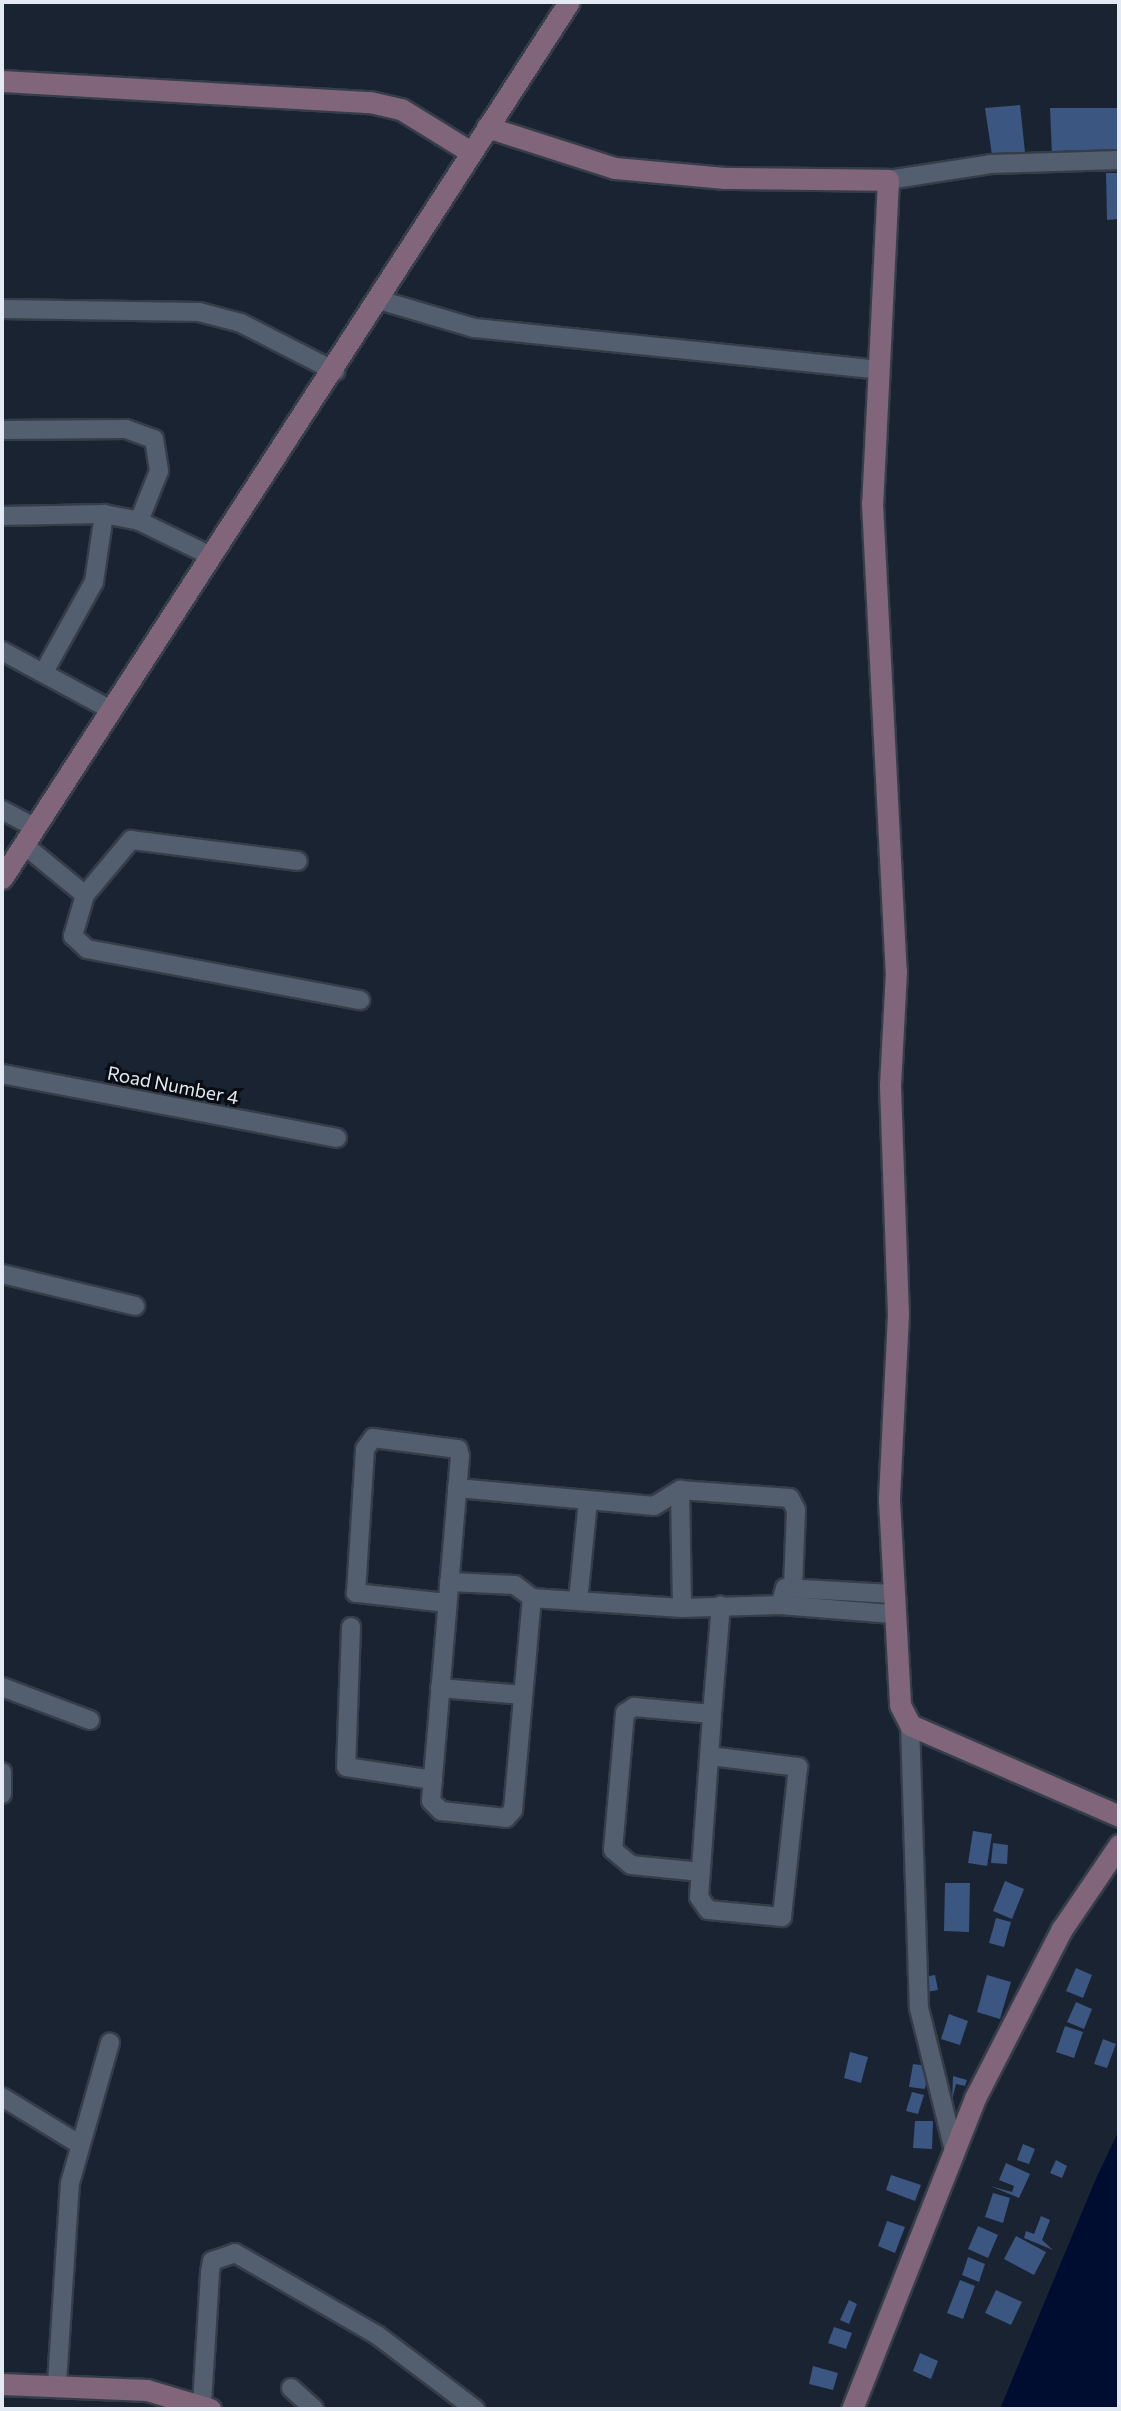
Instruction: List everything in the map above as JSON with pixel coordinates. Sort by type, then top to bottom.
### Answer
[{"type":"street","points":[[2,878],[113,710],[209,555],[335,371],[469,150],[569,2]]},
{"type":"street","points":[[2,82],[370,102],[401,109],[469,150]]},
{"type":"street","points":[[487,127],[615,168],[725,178],[888,180],[991,164],[1119,160]]},
{"type":"street","points":[[888,180],[872,503],[896,971],[890,1086],[898,1314],[889,1500],[892,1604],[900,1705],[910,1725],[919,2008],[954,2151]]},
{"type":"street","points":[[379,300],[474,328],[878,370]]},
{"type":"street","points":[[2,309],[199,312],[241,323],[335,371]]},
{"type":"street","points":[[2,430],[126,429],[154,439],[159,471],[139,521]]},
{"type":"street","points":[[2,516],[104,514],[139,521],[209,555]]},
{"type":"street","points":[[46,670],[94,582],[104,514]]},
{"type":"street","points":[[2,651],[46,670],[113,710]]},
{"type":"street","points":[[2,810],[85,895]]},
{"type":"street","points":[[298,861],[131,840],[85,895],[73,936],[88,949],[360,1000]]},
{"type":"street","name":"Road Number 4","points":[[2,1074],[337,1138]]},
{"type":"street","points":[[2,1274],[135,1306]]},
{"type":"street","points":[[447,1603],[356,1593],[366,1443],[373,1438],[453,1446],[460,1456],[433,1780],[434,1808],[510,1816],[532,1598]]},
{"type":"street","points":[[457,1489],[654,1506],[680,1490],[790,1498],[796,1510],[793,1589]]},
{"type":"street","points":[[680,1490],[682,1608]]},
{"type":"street","points":[[578,1601],[588,1500]]},
{"type":"street","points":[[449,1582],[515,1586],[532,1598],[682,1608],[721,1605],[892,1604]]},
{"type":"street","points":[[780,1605],[782,1590],[793,1589],[892,1604]]},
{"type":"street","points":[[709,1756],[798,1767],[786,1912],[776,1918],[708,1910],[699,1897],[701,1872],[709,1756],[712,1714],[721,1605]]},
{"type":"street","points":[[351,1627],[346,1767],[433,1780]]},
{"type":"street","points":[[2,1686],[90,1720]]},
{"type":"street","points":[[440,1688],[523,1695]]},
{"type":"street","points":[[701,1872],[631,1864],[613,1850],[625,1713],[634,1707],[712,1714]]},
{"type":"street","points":[[910,1725],[1119,1816]]},
{"type":"street","points":[[2,1772],[2,1794]]},
{"type":"street","points":[[852,2409],[954,2151],[1062,1929],[1119,1845]]},
{"type":"street","points":[[57,2383],[70,2183],[110,2043]]},
{"type":"street","points":[[2,2097],[79,2144]]},
{"type":"street","points":[[2,2384],[57,2383],[147,2390],[206,2407],[212,2262],[235,2253],[376,2335],[475,2409]]},
{"type":"street","points":[[291,2388],[314,2409]]},
{"type":"water","points":[[1119,2130],[1119,2409],[1000,2409],[1095,2181]]},
{"type":"building","points":[[1020,105],[1025,152],[992,155],[985,108]]},
{"type":"building","points":[[1050,108],[1119,108],[1119,156],[1052,156]]},
{"type":"building","points":[[1106,173],[1119,173],[1119,219],[1107,220]]},
{"type":"building","points":[[973,1831],[992,1834],[987,1866],[968,1863]]},
{"type":"building","points":[[993,1843],[1008,1845],[1007,1864],[991,1863]]},
{"type":"building","points":[[1005,1881],[1024,1889],[1012,1919],[993,1911]]},
{"type":"building","points":[[945,1883],[970,1883],[969,1932],[944,1931]]},
{"type":"building","points":[[996,1918],[1011,1922],[1004,1947],[989,1943]]},
{"type":"building","points":[[1076,1968],[1092,1975],[1083,1998],[1066,1991]]},
{"type":"building","points":[[935,1975],[938,1990],[926,1992],[923,1977]]},
{"type":"building","points":[[987,1975],[1011,1982],[1000,2019],[977,2012]]},
{"type":"building","points":[[1076,2002],[1092,2009],[1084,2029],[1067,2022]]},
{"type":"building","points":[[949,2014],[968,2021],[960,2045],[941,2039]]},
{"type":"building","points":[[1065,2026],[1083,2032],[1074,2058],[1056,2052]]},
{"type":"building","points":[[1103,2039],[1116,2044],[1107,2068],[1094,2064]]},
{"type":"building","points":[[850,2052],[868,2057],[861,2083],[844,2078]]},
{"type":"building","points":[[913,2064],[929,2066],[925,2089],[909,2087]]},
{"type":"building","points":[[953,2076],[967,2080],[965,2086],[956,2084],[952,2100]]},
{"type":"building","points":[[912,2092],[924,2095],[918,2114],[906,2111]]},
{"type":"building","points":[[915,2121],[933,2121],[932,2149],[913,2148]]},
{"type":"building","points":[[1023,2144],[1035,2149],[1029,2164],[1017,2160]]},
{"type":"building","points":[[1056,2160],[1067,2166],[1062,2178],[1050,2173]]},
{"type":"building","points":[[1006,2163],[1030,2174],[1019,2198],[990,2186],[1012,2192],[1014,2186],[999,2180]]},
{"type":"building","points":[[891,2175],[921,2185],[915,2201],[886,2190]]},
{"type":"building","points":[[993,2193],[1010,2198],[1003,2223],[985,2217]]},
{"type":"building","points":[[1041,2216],[1050,2220],[1042,2240],[1053,2250],[1024,2238],[1026,2231],[1034,2234]]},
{"type":"building","points":[[887,2221],[905,2227],[895,2253],[878,2246]]},
{"type":"building","points":[[978,2226],[998,2235],[988,2258],[968,2249]]},
{"type":"building","points":[[1016,2236],[1046,2252],[1034,2275],[1004,2259]]},
{"type":"building","points":[[968,2257],[985,2264],[979,2282],[962,2275]]},
{"type":"building","points":[[960,2280],[975,2286],[963,2319],[947,2313]]},
{"type":"building","points":[[996,2290],[1022,2302],[1011,2325],[985,2313]]},
{"type":"building","points":[[849,2300],[857,2304],[849,2324],[840,2320]]},
{"type":"building","points":[[834,2327],[852,2333],[846,2349],[828,2343]]},
{"type":"building","points":[[920,2353],[938,2361],[931,2379],[913,2371]]},
{"type":"building","points":[[813,2366],[838,2373],[833,2390],[809,2384]]}]
